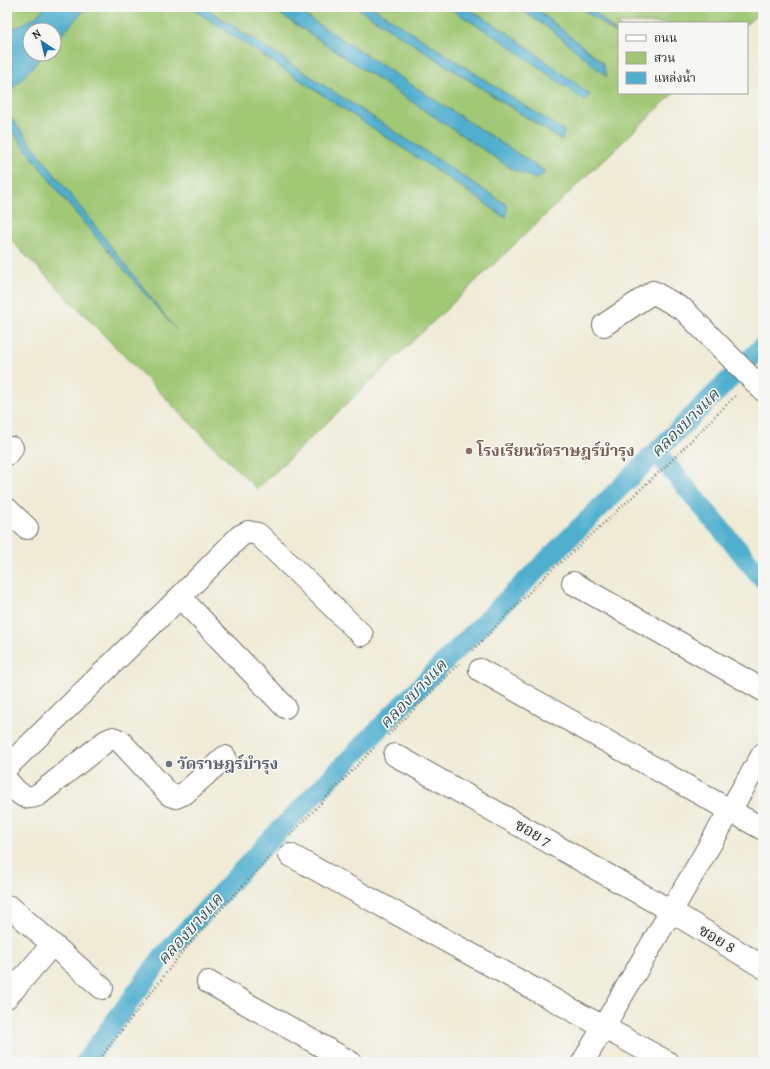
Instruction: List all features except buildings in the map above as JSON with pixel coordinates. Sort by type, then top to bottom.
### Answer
[{"type":"street","points":[[604,325],[653,292],[684,310],[734,360],[754,388]]},
{"type":"street","points":[[7,509],[27,528]]},
{"type":"street","points":[[7,766],[180,597],[240,536],[248,532],[258,534],[362,635]]},
{"type":"street","points":[[573,583],[763,690]]},
{"type":"street","points":[[180,597],[285,707]]},
{"type":"street","points":[[470,662],[763,829]]},
{"type":"street","points":[[7,781],[22,796],[31,799],[106,741],[113,738],[120,741],[170,795],[176,797],[185,793],[224,757]]},
{"type":"street","name":"ซอย 7","points":[[385,747],[671,911]]},
{"type":"street","points":[[583,1062],[763,754]]},
{"type":"street","points":[[283,848],[667,1062]]},
{"type":"street","points":[[10,907],[102,988]]},
{"type":"street","name":"ซอย 8","points":[[671,911],[763,967]]},
{"type":"street","points":[[7,997],[52,945]]},
{"type":"street","points":[[208,982],[350,1062]]},
{"type":"path","points":[[97,1062],[184,950],[283,848],[470,662],[550,571],[569,556],[667,465],[754,388]]},
{"type":"green space","points":[[7,7],[45,7],[36,17],[26,22],[22,22],[22,24],[7,32]]},
{"type":"green space","points":[[87,7],[190,7],[472,194],[505,218],[507,205],[204,7],[270,7],[514,170],[536,179],[546,172],[292,7],[356,7],[561,140],[564,131],[372,7],[447,7],[501,40],[508,33],[465,7],[517,7],[602,62],[534,7],[580,7],[618,35],[618,94],[673,94],[257,489],[186,419],[7,236],[7,124],[68,204],[167,319],[7,113],[7,95],[37,62],[62,62],[62,34]]},
{"type":"green space","points":[[590,7],[763,7],[763,9],[748,23],[618,22],[618,34]]},
{"type":"water","points":[[45,7],[87,7],[62,34],[62,22],[26,22],[36,17]]},
{"type":"water","points":[[190,7],[204,7],[507,205],[506,218],[472,194]]},
{"type":"water","points":[[270,7],[292,7],[546,172],[536,179],[514,170]]},
{"type":"water","points":[[356,7],[372,7],[564,131],[562,140]]},
{"type":"water","points":[[447,7],[465,7],[508,33],[590,94],[585,101],[501,40]]},
{"type":"water","points":[[517,7],[534,7],[602,62],[607,77],[553,31]]},
{"type":"water","points":[[580,7],[590,7],[618,35]]},
{"type":"water","points":[[22,24],[22,62],[37,62],[7,95],[7,32]]},
{"type":"water","points":[[7,113],[176,330],[68,204],[7,124]]},
{"type":"waterway","name":"คลองบางแค","points":[[85,1062],[163,956],[268,842],[450,656],[763,346]]},
{"type":"waterway","points":[[656,452],[763,579]]},
{"type":"place","name":"โรงเรียนวัดราษฎร์บำรุง","points":[[469,451]]},
{"type":"place","name":"วัดราษฎร์บำรุง","points":[[169,764]]}]
